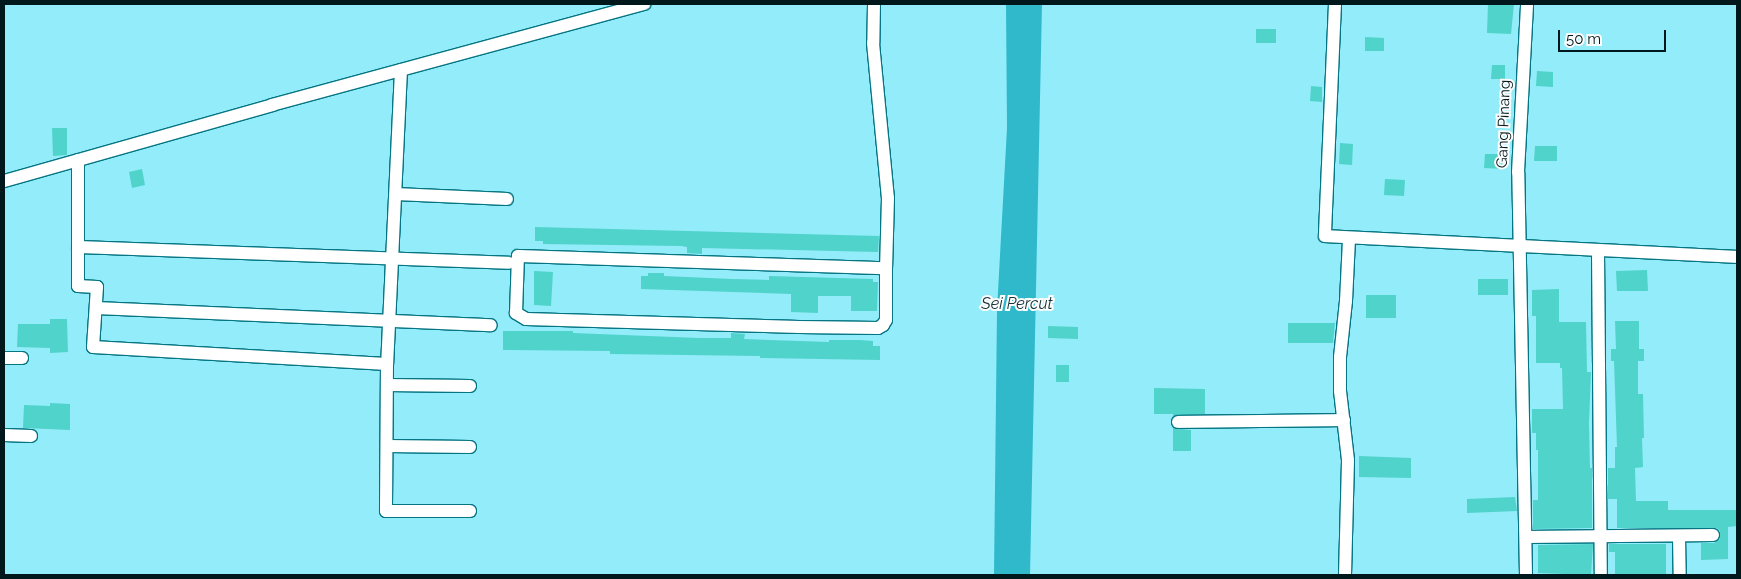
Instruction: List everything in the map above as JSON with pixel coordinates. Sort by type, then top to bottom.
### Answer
[{"type":"street","points":[[4,181],[645,4]]},
{"type":"street","points":[[874,4],[873,43],[888,198],[886,320],[878,328],[526,319],[516,313],[518,256],[886,268]]},
{"type":"street","points":[[1335,4],[1325,236],[1349,239],[1519,245],[1598,251],[1737,257]]},
{"type":"street","name":"Gang Pinang","points":[[1526,575],[1518,172],[1527,4]]},
{"type":"street","points":[[401,70],[387,364],[386,511],[470,512]]},
{"type":"street","points":[[78,160],[78,286],[97,287],[93,347],[387,364]]},
{"type":"street","points":[[396,194],[507,199]]},
{"type":"street","points":[[1345,575],[1348,460],[1340,391],[1340,357],[1346,302],[1349,239]]},
{"type":"street","points":[[78,247],[508,263]]},
{"type":"street","points":[[1598,251],[1601,575]]},
{"type":"street","points":[[96,308],[491,325]]},
{"type":"street","points":[[4,358],[22,358]]},
{"type":"street","points":[[387,384],[470,386]]},
{"type":"street","points":[[1178,422],[1344,420]]},
{"type":"street","points":[[4,435],[31,436]]},
{"type":"street","points":[[387,446],[470,447]]},
{"type":"street","points":[[1526,537],[1713,535]]},
{"type":"street","points":[[1680,536],[1680,575]]},
{"type":"water","name":"Sei Percut","points":[[1006,4],[1042,4],[1030,575],[994,575],[997,310],[1007,128]]},
{"type":"building","points":[[1488,4],[1514,4],[1511,34],[1487,33]]},
{"type":"building","points":[[1256,29],[1276,29],[1276,43],[1256,43]]},
{"type":"building","points":[[1365,37],[1384,38],[1384,51],[1365,51]]},
{"type":"building","points":[[1492,65],[1505,65],[1505,79],[1491,79]]},
{"type":"building","points":[[1537,71],[1553,72],[1553,87],[1536,86]]},
{"type":"building","points":[[1311,86],[1322,87],[1322,102],[1310,101]]},
{"type":"building","points":[[52,128],[67,128],[67,155],[53,156]]},
{"type":"building","points":[[1340,143],[1353,144],[1352,165],[1339,164]]},
{"type":"building","points":[[1535,146],[1557,146],[1557,161],[1534,161]]},
{"type":"building","points":[[1485,154],[1505,154],[1505,169],[1484,168]]},
{"type":"building","points":[[142,169],[145,185],[132,188],[129,172]]},
{"type":"building","points":[[1385,179],[1405,180],[1404,196],[1384,195]]},
{"type":"building","points":[[535,227],[879,236],[878,252],[702,248],[702,254],[687,253],[687,247],[681,246],[543,244],[543,241],[535,241]]},
{"type":"building","points":[[1647,270],[1648,291],[1617,291],[1616,271]]},
{"type":"building","points":[[534,271],[553,272],[551,306],[534,305]]},
{"type":"building","points":[[648,273],[664,273],[664,276],[769,280],[769,276],[873,279],[873,282],[878,282],[877,311],[851,311],[851,296],[818,296],[818,313],[791,312],[791,294],[641,289],[641,276],[648,276]]},
{"type":"building","points":[[1478,279],[1508,279],[1508,295],[1478,295]]},
{"type":"building","points":[[1559,289],[1559,322],[1586,322],[1587,372],[1591,372],[1589,423],[1590,468],[1592,468],[1592,528],[1533,529],[1533,500],[1538,500],[1538,450],[1536,450],[1536,433],[1532,433],[1532,409],[1563,409],[1562,368],[1560,368],[1560,363],[1536,363],[1536,316],[1532,316],[1532,290]]},
{"type":"building","points":[[1366,295],[1396,295],[1396,318],[1366,318]]},
{"type":"building","points":[[50,319],[67,319],[68,352],[50,353],[50,348],[17,347],[18,324],[50,324]]},
{"type":"building","points":[[1615,321],[1639,321],[1639,349],[1644,349],[1644,361],[1638,361],[1638,394],[1643,394],[1644,438],[1642,438],[1643,467],[1635,468],[1636,501],[1668,501],[1668,510],[1737,510],[1737,526],[1728,527],[1728,559],[1701,560],[1701,543],[1714,543],[1720,539],[1720,531],[1717,528],[1617,528],[1617,499],[1608,499],[1608,468],[1615,468],[1615,447],[1617,447],[1614,361],[1611,361],[1611,349],[1616,349]]},
{"type":"building","points":[[1288,323],[1335,323],[1333,343],[1288,343]]},
{"type":"building","points":[[1048,326],[1078,327],[1078,339],[1048,338]]},
{"type":"building","points":[[503,331],[573,331],[573,333],[699,338],[731,338],[731,333],[745,334],[744,339],[829,342],[829,340],[873,341],[873,346],[880,346],[880,360],[610,354],[610,351],[503,350]]},
{"type":"building","points":[[1056,365],[1069,365],[1069,382],[1056,382]]},
{"type":"building","points":[[1154,388],[1205,389],[1205,414],[1173,416],[1173,414],[1154,414]]},
{"type":"building","points":[[50,403],[70,404],[70,430],[23,428],[24,405],[50,406]]},
{"type":"building","points":[[1173,428],[1191,430],[1191,451],[1173,451]]},
{"type":"building","points":[[1359,456],[1411,458],[1411,478],[1359,477]]},
{"type":"building","points":[[1515,497],[1517,511],[1467,513],[1467,499]]},
{"type":"building","points":[[1593,544],[1591,575],[1538,573],[1538,545]]},
{"type":"building","points":[[1609,544],[1666,544],[1666,575],[1615,575],[1615,552],[1609,552]]}]
